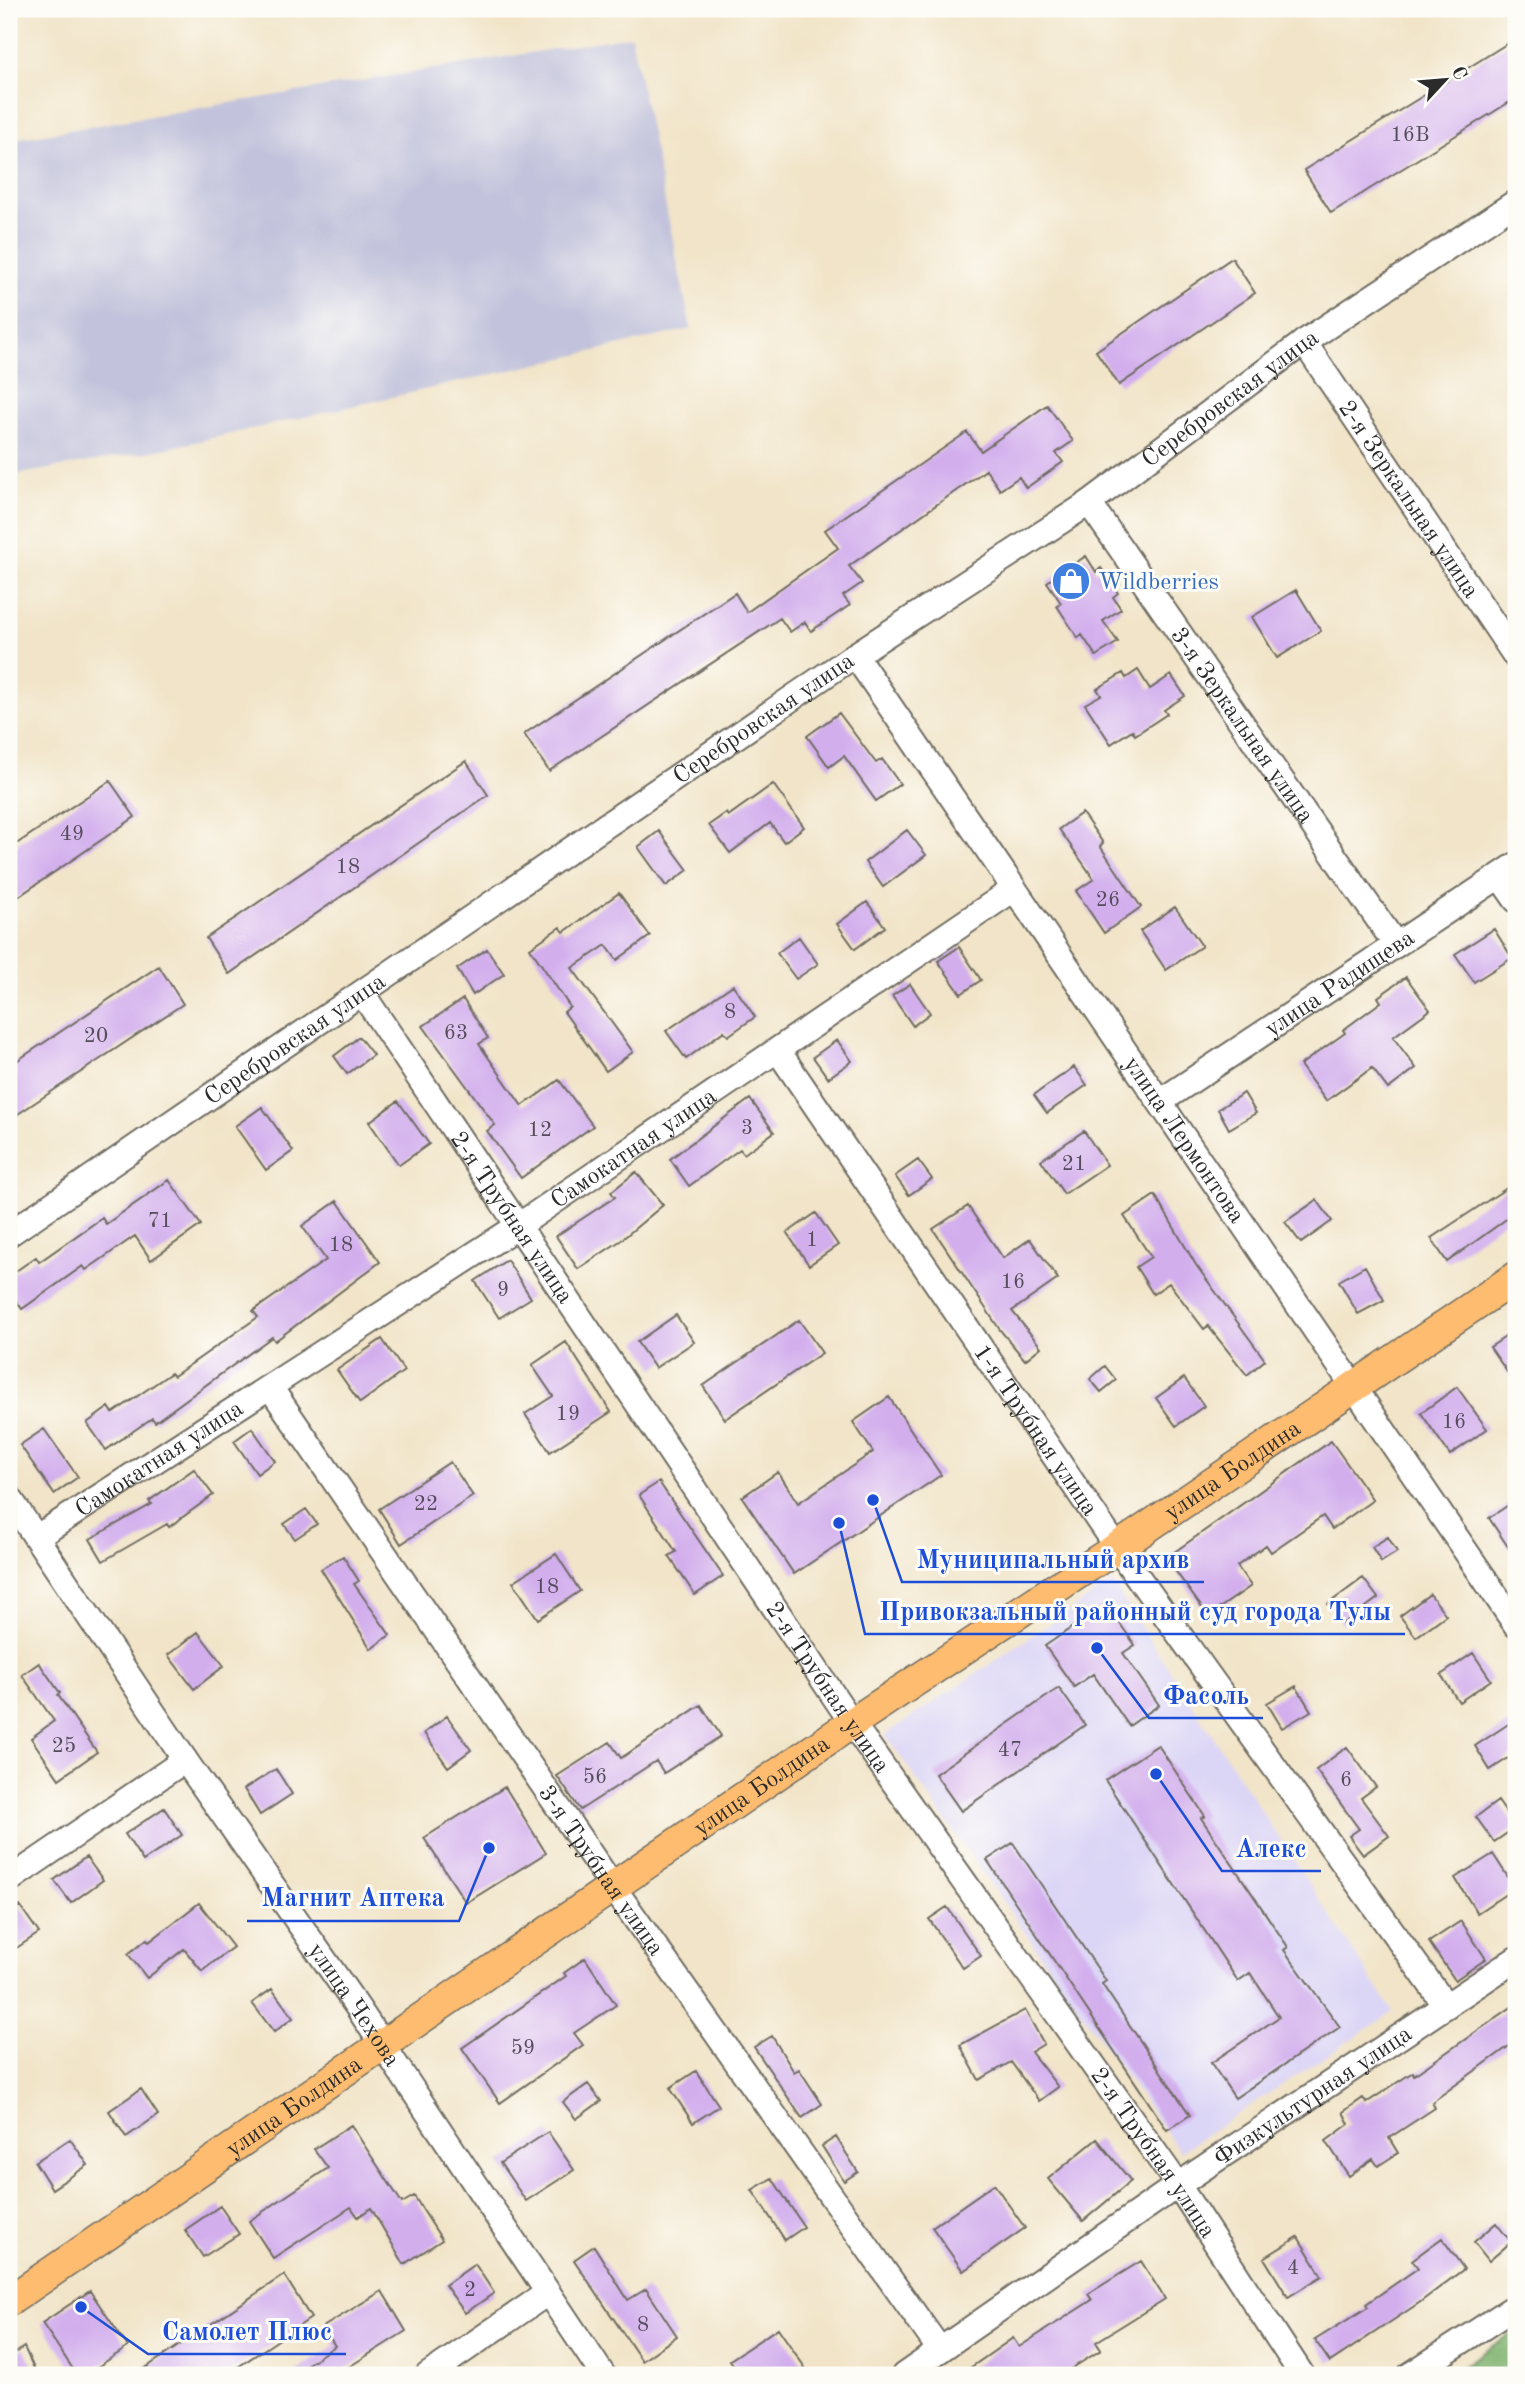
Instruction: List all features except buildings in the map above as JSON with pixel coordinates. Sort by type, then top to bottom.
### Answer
[{"type":"main road","name":"улица Болдина","points":[[9,2301],[852,1723],[1117,1548],[1516,1277]]},
{"type":"street","name":"Серебровская улица","points":[[9,1234],[855,656],[1089,503],[1304,342],[1516,202]]},
{"type":"street","name":"2-я Зеркальная улица","points":[[1304,342],[1516,657]]},
{"type":"street","name":"3-я Зеркальная улица","points":[[1089,503],[1396,945]]},
{"type":"street","name":"улица Лермонтова","points":[[855,656],[1355,1385],[1516,1625]]},
{"type":"street","name":"улица Радищева","points":[[1161,1101],[1508,871]]},
{"type":"street","points":[[1508,871],[1516,900]]},
{"type":"street","name":"Самокатная улица","points":[[37,1537],[518,1226],[779,1052],[1014,890]]},
{"type":"street","name":"2-я Трубная улица","points":[[362,993],[852,1723],[1178,2185],[1302,2375]]},
{"type":"street","name":"1-я Трубная улица","points":[[779,1052],[1117,1548],[1446,2006]]},
{"type":"street","name":"3-я Трубная улица","points":[[270,1387],[613,1886],[940,2350]]},
{"type":"street","name":"улица Чехова","points":[[9,1497],[603,2375]]},
{"type":"street","points":[[9,1880],[185,1760]]},
{"type":"street","name":"Физкультурная улица","points":[[904,2375],[1178,2185],[1516,1959]]},
{"type":"street","points":[[428,2375],[547,2294]]},
{"type":"street","points":[[1410,2375],[1516,2306]]},
{"type":"shaded area","points":[[631,36],[691,329],[164,449],[9,476],[9,140]]},
{"type":"shaded area","points":[[1112,1582],[1393,2012],[1180,2152],[885,1735]]},
{"type":"green space","points":[[1516,2330],[1516,2375],[1450,2375]]},
{"type":"place","name":"Wildberries","points":[[1071,581]]},
{"type":"place","name":"Муниципальный архив","points":[[873,1500]]},
{"type":"place","name":"Привокзальный районный суд города Тулы","points":[[839,1523]]},
{"type":"place","name":"Фасоль","points":[[1097,1648]]},
{"type":"place","name":"Алекс","points":[[1156,1774]]},
{"type":"place","name":"Магнит Аптека","points":[[489,1848]]},
{"type":"place","name":"Самолет Плюс","points":[[81,2307]]}]
